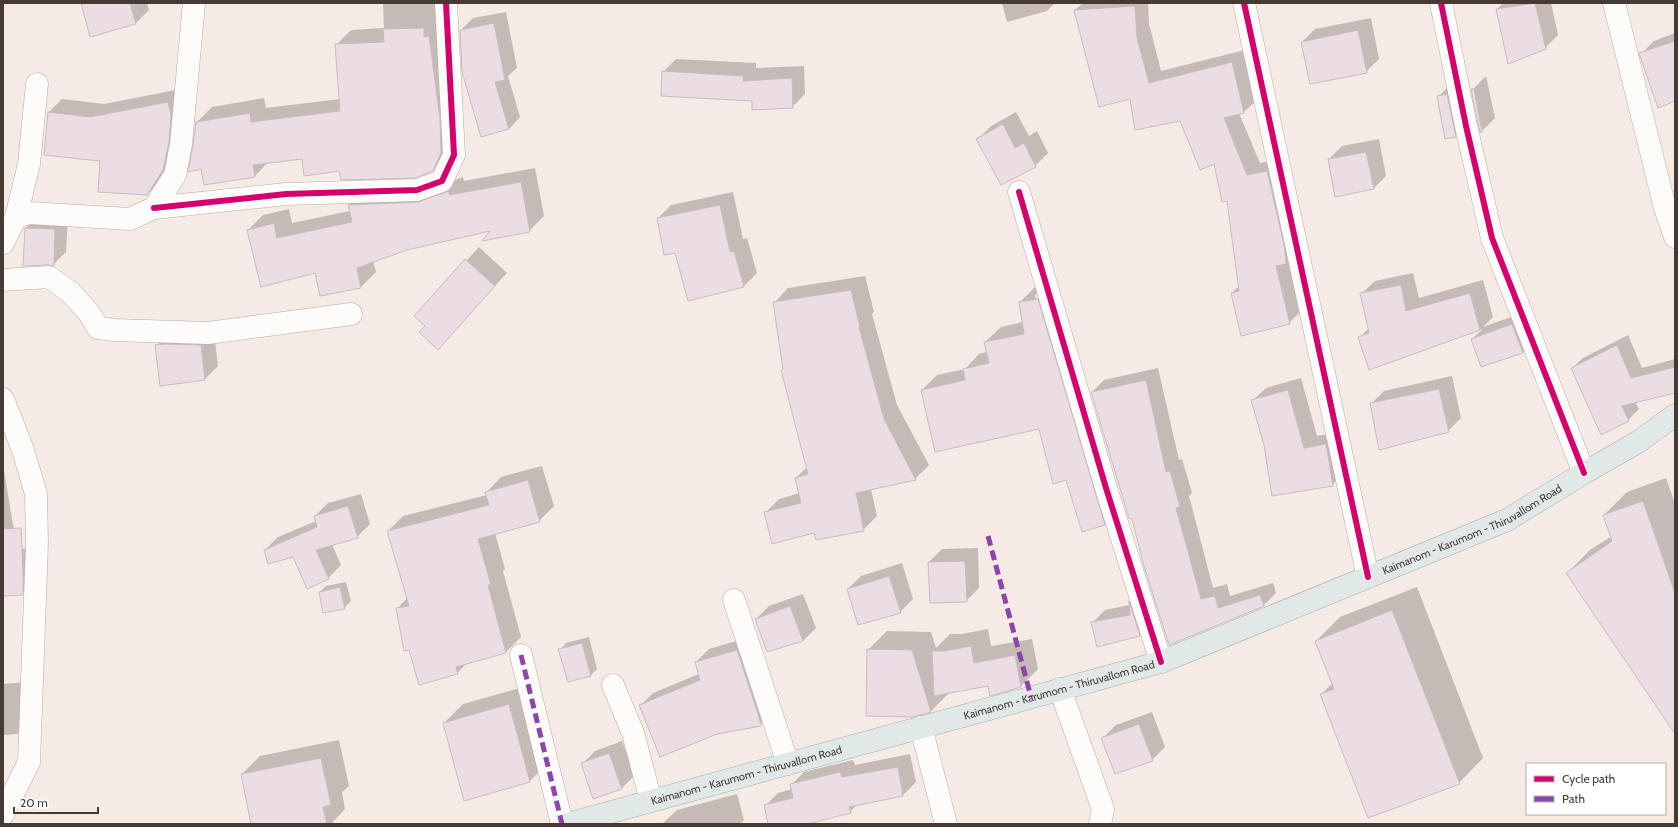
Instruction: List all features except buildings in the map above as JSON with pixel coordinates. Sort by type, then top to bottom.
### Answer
[{"type":"main road","name":"Kaimanom - Karumom - Thiruvallom Road","points":[[567,824],[1161,662],[1507,520],[1638,442],[1675,415]]},
{"type":"street","points":[[154,208],[175,175],[181,144],[194,3]]},
{"type":"street","points":[[16,217],[29,213],[130,219],[154,208],[286,194],[417,190],[442,180],[454,156],[446,3]]},
{"type":"street","points":[[1244,3],[1368,578]]},
{"type":"street","points":[[1441,3],[1466,126],[1492,238],[1584,473]]},
{"type":"street","points":[[1614,3],[1664,208],[1675,237]]},
{"type":"street","points":[[3,243],[16,217],[30,164],[37,84]]},
{"type":"street","points":[[1019,192],[1106,488],[1161,662]]},
{"type":"street","points":[[3,280],[49,277],[70,292],[89,313],[98,328],[114,330],[208,334],[351,314]]},
{"type":"street","points":[[3,399],[23,450],[36,494],[37,543],[29,762],[3,814]]},
{"type":"street","points":[[734,600],[788,764]]},
{"type":"street","points":[[521,655],[562,824]]},
{"type":"street","points":[[613,685],[633,733],[651,801]]},
{"type":"street","points":[[1060,689],[1103,809],[1100,824]]},
{"type":"street","points":[[921,727],[946,824]]},
{"type":"marked path","points":[[988,536],[1031,697]]},
{"type":"marked path","points":[[521,655],[562,824]]},
{"type":"cycle path","points":[[154,208],[286,194],[417,190],[442,181],[454,155],[446,3]]},
{"type":"cycle path","points":[[1244,3],[1368,577]]},
{"type":"cycle path","points":[[1441,3],[1466,126],[1492,238],[1584,473]]},
{"type":"cycle path","points":[[1019,192],[1106,488],[1161,662]]}]
